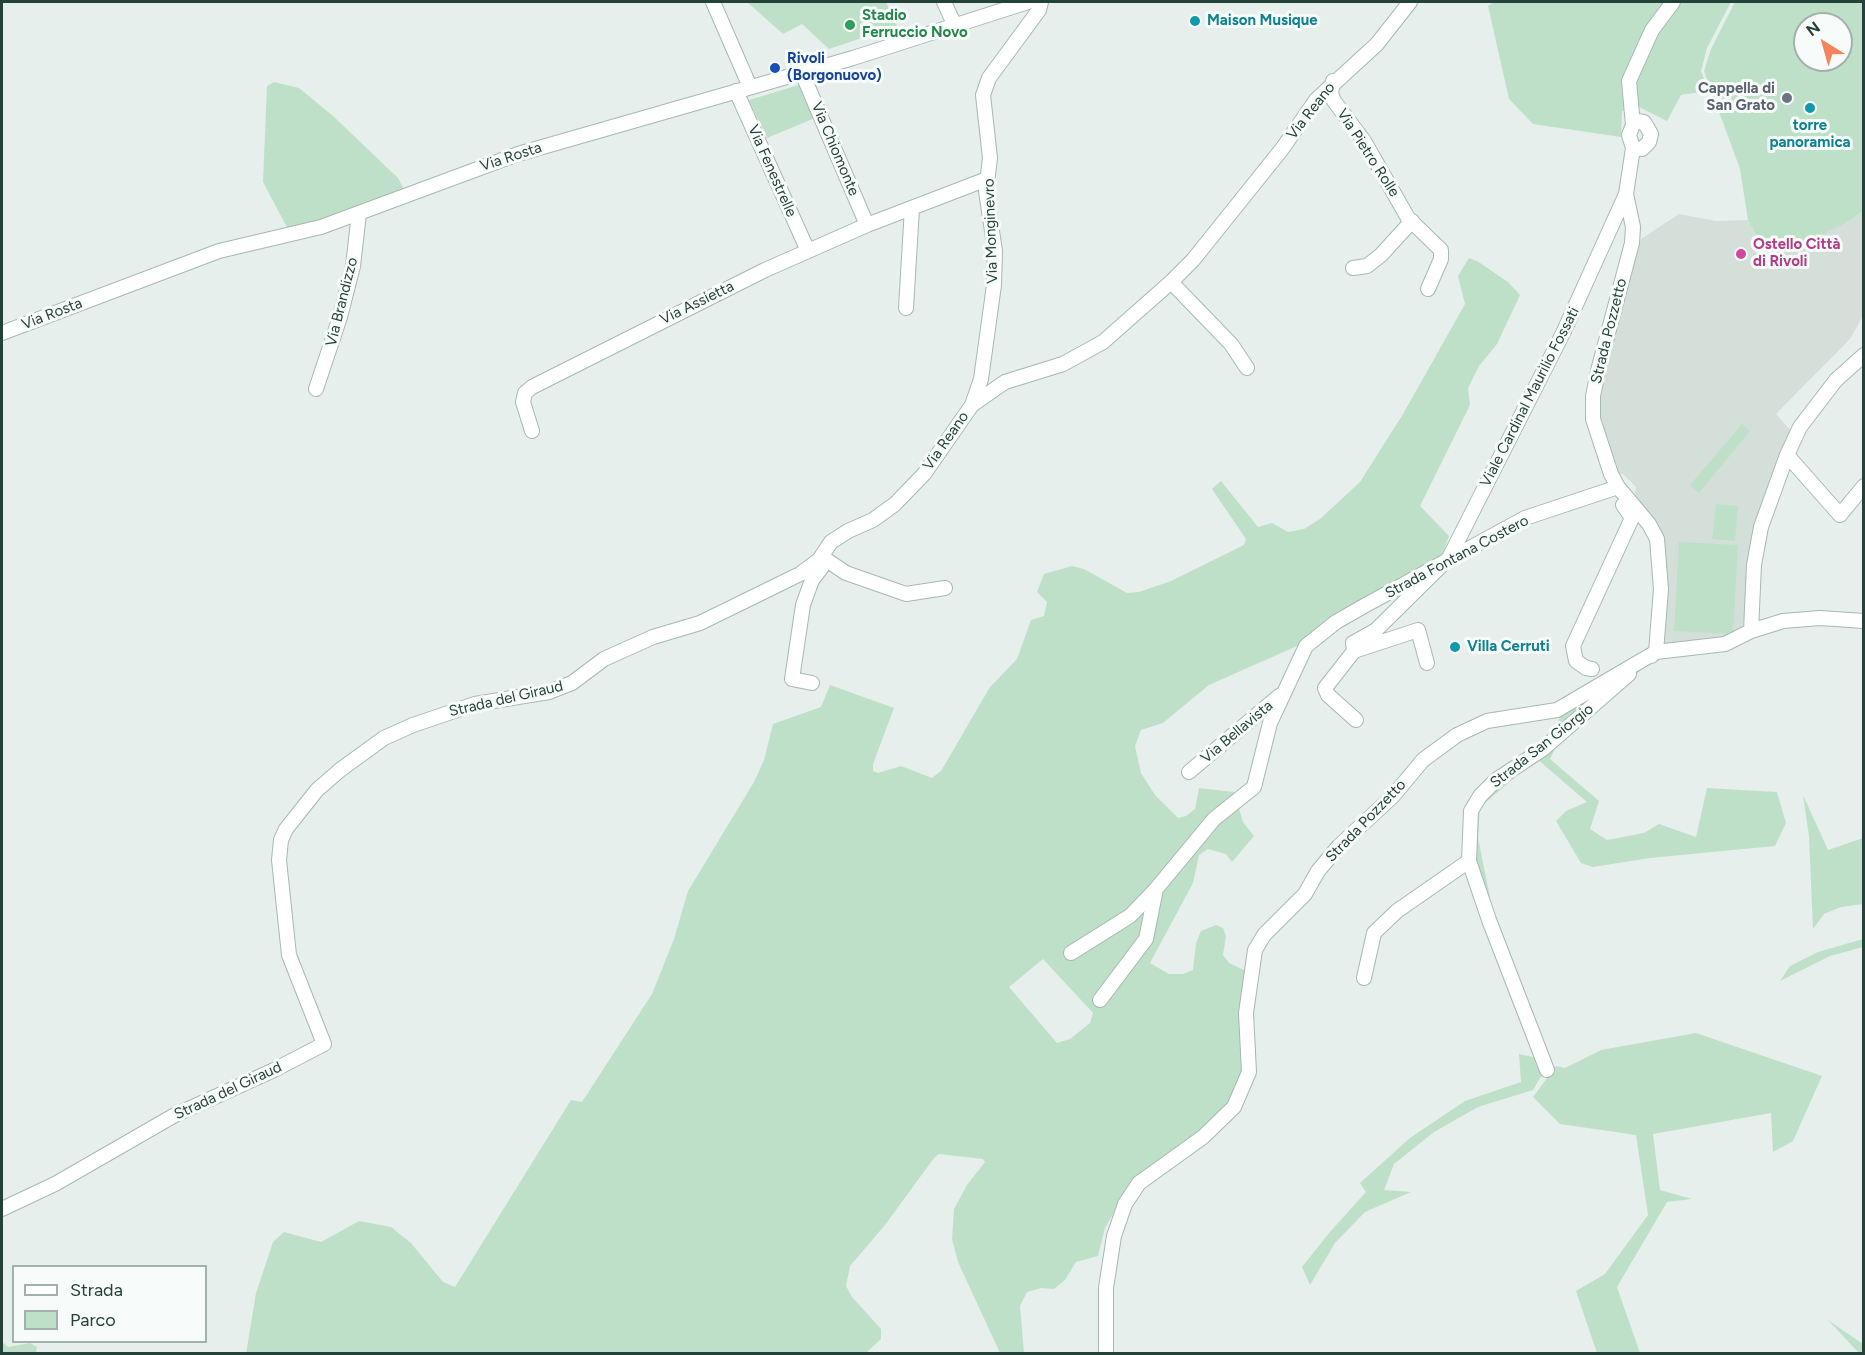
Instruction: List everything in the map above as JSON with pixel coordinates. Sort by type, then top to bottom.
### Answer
[{"type":"street","points":[[713,2],[750,87]]},
{"type":"street","points":[[944,2],[955,26]]},
{"type":"street","name":"Via Rosta","points":[[2,333],[219,251],[307,231],[509,157],[802,73],[955,26],[1006,5],[1028,2]]},
{"type":"street","name":"Via Monginevro","points":[[972,405],[981,379],[994,285],[995,251],[986,191],[990,159],[983,104],[985,87],[1039,10],[1041,2]]},
{"type":"street","name":"Via Reano","points":[[812,683],[792,679],[803,605],[812,580],[822,567],[821,559],[831,542],[848,531],[873,520],[895,504],[924,474],[972,405],[1005,382],[1063,364],[1103,342],[1171,282],[1193,260],[1333,81],[1377,44],[1410,2]]},
{"type":"street","points":[[1633,125],[1629,81],[1652,30],[1673,2]]},
{"type":"street","name":"Via Chiomonte","points":[[802,73],[867,225]]},
{"type":"street","name":"Via Pietro Rolle","points":[[1333,81],[1331,94],[1334,101],[1364,141],[1412,221],[1441,250],[1441,259],[1428,289]]},
{"type":"street","name":"Via Fenestrelle","points":[[736,91],[807,251]]},
{"type":"street","points":[[1626,194],[1633,148],[1629,129],[1633,125],[1644,122],[1651,134],[1649,142],[1642,149],[1633,148]]},
{"type":"street","name":"Via Assietta","points":[[532,431],[523,402],[525,393],[532,387],[696,303],[807,251],[867,225],[987,179]]},
{"type":"street","name":"Viale Cardinal Maurilio Fossati","points":[[1449,558],[1582,296],[1626,194]]},
{"type":"street","name":"Strada Pozzetto","points":[[1106,1353],[1106,1288],[1114,1236],[1125,1204],[1138,1183],[1203,1137],[1234,1107],[1249,1071],[1246,1013],[1255,950],[1264,935],[1281,914],[1305,894],[1318,871],[1339,846],[1393,796],[1424,760],[1457,735],[1487,721],[1557,710],[1656,652],[1661,589],[1656,539],[1649,524],[1618,487],[1603,453],[1593,419],[1593,396],[1632,243],[1633,227],[1626,194]]},
{"type":"street","points":[[906,308],[912,208]]},
{"type":"street","name":"Via Brandizzo","points":[[316,389],[340,317],[353,266],[359,213]]},
{"type":"street","points":[[1353,268],[1367,266],[1381,255],[1412,221]]},
{"type":"street","points":[[1609,236],[1620,236],[1632,243]]},
{"type":"street","points":[[1171,282],[1231,344],[1247,368]]},
{"type":"street","points":[[1751,631],[1754,565],[1761,527],[1787,455],[1807,417],[1836,380],[1863,355]]},
{"type":"street","points":[[1787,455],[1840,515],[1863,486]]},
{"type":"street","name":"Strada Pozzetto","points":[[1592,669],[1576,661],[1573,646],[1632,518],[1618,498],[1618,487]]},
{"type":"street","name":"Strada Fontana Costero","points":[[1306,646],[1336,622],[1525,518],[1618,487]]},
{"type":"street","points":[[1354,651],[1353,643],[1376,630],[1449,558]]},
{"type":"street","points":[[821,559],[846,573],[906,594],[945,588]]},
{"type":"street","name":"Strada del Giraud","points":[[2,1209],[55,1184],[175,1115],[274,1070],[324,1044],[289,955],[279,860],[281,840],[286,829],[317,790],[340,770],[384,738],[431,718],[475,704],[549,692],[572,684],[604,659],[653,637],[700,623],[800,574],[821,559]]},
{"type":"street","points":[[1656,652],[1725,644],[1751,631],[1783,621],[1820,618],[1863,621]]},
{"type":"street","points":[[1356,720],[1328,695],[1325,688],[1354,651],[1418,630],[1427,663]]},
{"type":"street","name":"Via Bellavista","points":[[1071,952],[1130,916],[1156,889],[1214,819],[1254,787],[1270,723],[1306,646]]},
{"type":"street","name":"Strada San Giorgio","points":[[1546,1070],[1524,1004],[1489,920],[1469,861],[1471,811],[1480,796],[1496,780],[1543,749],[1656,652]]},
{"type":"street","name":"Via Bellavista","points":[[1190,772],[1284,692]]},
{"type":"street","points":[[1364,978],[1374,933],[1397,911],[1469,861]]},
{"type":"street","name":"Via Bellavista","points":[[1100,1000],[1146,939],[1156,889]]},
{"type":"shaded area","points":[[1863,211],[1863,316],[1850,339],[1776,414],[1791,431],[1742,628],[1718,639],[1659,644],[1662,541],[1635,498],[1636,487],[1623,474],[1613,473],[1596,419],[1597,396],[1634,253],[1641,239],[1679,214],[1716,221],[1748,220],[1760,243],[1846,223]]},
{"type":"green space","name":"Stadio Ferruccio Novo","points":[[747,2],[886,2],[897,26],[829,49],[802,24],[783,34]]},
{"type":"green space","points":[[1493,2],[1731,2],[1707,48],[1701,71],[1708,91],[1681,95],[1667,121],[1637,106],[1622,111],[1621,137],[1533,124],[1509,99],[1488,6]]},
{"type":"green space","points":[[1735,2],[1863,2],[1863,211],[1846,223],[1779,254],[1760,243],[1748,220],[1740,169],[1704,71],[1711,49]]},
{"type":"green space","points":[[274,82],[299,88],[333,116],[398,178],[407,195],[291,235],[263,182],[267,86]]},
{"type":"green space","points":[[802,84],[815,118],[767,138],[749,100]]},
{"type":"green space","points":[[1469,258],[1508,282],[1520,295],[1497,344],[1479,366],[1468,388],[1470,405],[1420,506],[1449,536],[1443,553],[1432,563],[1306,642],[1209,685],[1163,723],[1141,730],[1135,746],[1141,773],[1155,795],[1178,818],[1186,816],[1195,809],[1199,788],[1234,792],[1243,822],[1254,836],[1232,862],[1226,854],[1208,849],[1199,855],[1193,883],[1150,963],[1169,974],[1183,974],[1193,970],[1196,943],[1201,931],[1216,925],[1223,928],[1226,936],[1223,955],[1229,963],[1246,971],[1245,1071],[1231,1105],[1122,1198],[1105,1228],[1098,1256],[1076,1262],[1065,1280],[1054,1289],[1041,1288],[1027,1292],[1020,1306],[1024,1353],[1000,1353],[958,1262],[952,1239],[954,1209],[967,1185],[985,1162],[983,1159],[939,1154],[885,1225],[850,1266],[846,1286],[852,1297],[881,1329],[881,1339],[866,1353],[246,1354],[256,1293],[273,1242],[284,1232],[321,1242],[359,1221],[391,1227],[411,1243],[443,1282],[455,1287],[571,1100],[582,1102],[652,994],[674,939],[688,891],[754,782],[764,760],[773,724],[821,707],[830,685],[894,708],[873,764],[873,771],[878,773],[901,766],[932,778],[941,771],[990,687],[1017,659],[1031,620],[1044,616],[1047,602],[1037,592],[1044,574],[1072,566],[1084,569],[1127,593],[1139,592],[1171,581],[1244,545],[1246,539],[1212,489],[1221,481],[1258,527],[1272,523],[1288,532],[1304,529],[1320,519],[1360,482],[1403,414],[1465,304],[1458,276]],"holes":[[[1043,959],[1093,1013],[1090,1023],[1070,1039],[1057,1043],[1009,987]]]},
{"type":"green space","points":[[1742,424],[1750,431],[1699,493],[1690,485]]},
{"type":"green space","points":[[1716,504],[1738,506],[1735,541],[1712,539]]},
{"type":"green space","points":[[1679,542],[1738,545],[1733,634],[1674,631]]},
{"type":"green space","points":[[1641,670],[1557,744],[1550,759],[1599,801],[1590,829],[1607,840],[1644,833],[1659,824],[1696,837],[1707,788],[1777,792],[1786,823],[1775,846],[1650,858],[1593,867],[1581,863],[1556,821],[1566,811],[1587,802],[1537,759],[1480,807],[1478,838],[1490,897],[1486,899],[1471,847],[1473,814],[1488,792],[1548,748],[1562,712],[1615,681]]},
{"type":"green space","points":[[1803,795],[1828,850],[1863,838],[1863,904],[1841,907],[1824,914],[1813,929],[1809,836]]},
{"type":"green space","points":[[1863,939],[1863,947],[1830,956],[1780,981],[1790,966],[1818,952]]},
{"type":"green space","points":[[1696,1033],[1822,1076],[1793,1141],[1773,1152],[1771,1113],[1653,1134],[1660,1190],[1692,1199],[1667,1202],[1617,1287],[1640,1353],[1597,1353],[1576,1291],[1605,1274],[1648,1215],[1636,1135],[1560,1124],[1533,1097],[1556,1066],[1565,1068],[1601,1050]]},
{"type":"green space","points":[[1519,1054],[1537,1058],[1541,1076],[1533,1090],[1478,1107],[1434,1132],[1394,1164],[1384,1190],[1411,1192],[1365,1212],[1335,1243],[1310,1285],[1302,1267],[1366,1192],[1360,1183],[1410,1138],[1465,1101],[1521,1082]]},
{"type":"green space","points":[[1828,1320],[1863,1344],[1863,1353],[1859,1353]]},
{"type":"green space","points":[[2,1342],[8,1347],[30,1343],[37,1347],[36,1353],[2,1353]]},
{"type":"place","name":"Maison Musique","points":[[1195,21]]},
{"type":"place","name":"Stadio Ferruccio Novo","points":[[850,25]]},
{"type":"place","name":"Rivoli (Borgonuovo)","points":[[775,68]]},
{"type":"place","name":"Cappella di San Grato","points":[[1787,98]]},
{"type":"place","name":"torre panoramica","points":[[1810,108]]},
{"type":"place","name":"Ostello Città di Rivoli","points":[[1741,254]]},
{"type":"place","name":"Villa Cerruti","points":[[1455,647]]}]
